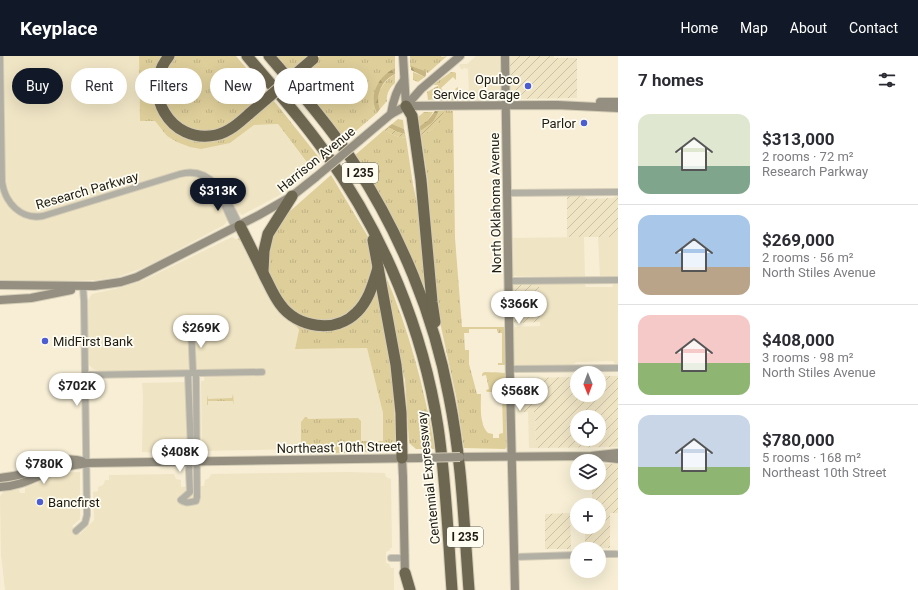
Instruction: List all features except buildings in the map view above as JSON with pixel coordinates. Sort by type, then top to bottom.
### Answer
[{"type":"highway","points":[[169,56],[162,66],[158,77],[157,93],[161,108],[179,128],[199,136],[216,135],[234,127],[314,58]]},
{"type":"highway","name":"Centennial Expressway","points":[[247,56],[306,126],[327,154],[354,196],[385,254],[406,304],[425,367],[438,431],[444,485],[452,590]]},
{"type":"highway","name":"I 235","points":[[269,56],[313,107],[354,164],[378,205],[408,266],[431,327],[443,370],[456,436],[469,590]]},
{"type":"highway","points":[[406,106],[412,116],[421,180],[432,302],[443,370]]},
{"type":"highway","points":[[263,273],[264,251],[268,234],[292,196]]},
{"type":"highway","points":[[237,227],[280,304],[291,316],[315,326],[328,326],[342,322],[357,312],[368,297],[378,266]]},
{"type":"highway","points":[[371,227],[396,365],[401,413],[402,458]]},
{"type":"highway","points":[[404,573],[410,590]]},
{"type":"main road","points":[[403,56],[406,106],[557,105],[618,102]]},
{"type":"main road","name":"Harrison Avenue","points":[[83,287],[120,282],[151,270],[237,227],[292,196],[391,114],[406,106],[421,89],[460,56]]},
{"type":"main road","name":"North Oklahoma Avenue","points":[[505,56],[509,369],[515,590]]},
{"type":"main road","points":[[391,114],[393,100],[404,80]]},
{"type":"main road","points":[[557,105],[618,108]]},
{"type":"main road","points":[[0,285],[83,287]]},
{"type":"main road","points":[[0,300],[19,300],[83,287]]},
{"type":"main road","name":"Northeast 10th Street","points":[[606,454],[618,453]]},
{"type":"main road","name":"Northeast 10th Street","points":[[0,487],[11,486],[24,482],[57,469],[87,463],[570,456]]},
{"type":"main road","points":[[402,458],[405,590]]},
{"type":"main road","name":"Northeast 10th Street","points":[[606,459],[618,459]]},
{"type":"main road","name":"Northeast 10th Street","points":[[0,478],[22,474],[60,461],[78,460],[87,463]]},
{"type":"street","name":"Research Parkway","points":[[0,56],[2,182],[7,200],[14,208],[29,216],[39,217],[184,173],[197,173],[206,176],[213,181],[225,195],[237,227]]},
{"type":"street","points":[[507,193],[618,192]]},
{"type":"street","points":[[508,281],[616,280]]},
{"type":"street","points":[[76,531],[87,518],[83,287]]},
{"type":"street","points":[[191,326],[191,451],[193,461],[197,497],[196,502],[188,503],[181,500],[190,492],[193,461]]},
{"type":"street","points":[[509,369],[618,368]]},
{"type":"street","points":[[85,375],[262,372]]},
{"type":"street","points":[[606,554],[616,554]]},
{"type":"street","points":[[515,557],[570,555]]},
{"type":"street","points":[[391,558],[405,558]]},
{"type":"shaded area","points":[[4,56],[139,56],[139,68],[135,68],[135,104],[140,104],[140,121],[155,121],[167,136],[230,143],[254,125],[278,124],[312,170],[278,196],[242,215],[237,211],[220,183],[208,173],[195,169],[195,176],[208,182],[218,194],[228,220],[224,225],[159,260],[118,277],[97,280],[0,282],[0,144],[5,143]]},
{"type":"shaded area","points":[[476,56],[503,56],[502,96],[499,99],[466,100],[464,98],[464,95],[469,94],[468,69],[464,68],[462,70],[459,66],[460,64],[467,64]]},
{"type":"shaded area","points":[[509,56],[554,56],[554,58],[577,58],[577,98],[513,98],[510,91]]},
{"type":"shaded area","points":[[617,195],[618,237],[567,237],[567,196],[584,196],[587,199],[613,198]]},
{"type":"shaded area","points":[[232,237],[243,243],[275,307],[298,328],[299,330],[295,349],[367,348],[383,413],[384,441],[303,441],[302,449],[202,451],[201,381],[204,381],[204,373],[201,373],[200,370],[100,371],[93,369],[89,365],[88,300],[92,294],[142,281]]},
{"type":"shaded area","points":[[584,237],[585,277],[512,276],[511,238]]},
{"type":"shaded area","points":[[598,237],[618,237],[618,276],[600,276]]},
{"type":"shaded area","points":[[584,283],[586,287],[612,287],[612,283],[618,283],[618,364],[615,364],[613,361],[576,362],[573,365],[514,365],[513,327],[540,326],[539,284]]},
{"type":"shaded area","points":[[539,284],[540,322],[515,323],[512,321],[512,285]]},
{"type":"shaded area","points":[[606,376],[618,376],[618,447],[536,448],[535,412],[518,412],[517,378],[570,377],[570,402],[606,402]]},
{"type":"shaded area","points":[[186,382],[187,449],[181,454],[142,452],[142,383]]},
{"type":"shaded area","points":[[528,412],[535,412],[536,448],[529,448]]},
{"type":"shaded area","points":[[606,464],[618,464],[618,513],[610,513],[610,548],[606,548],[606,542],[585,542],[585,534],[606,534],[606,498],[592,498],[592,490],[606,490]]},
{"type":"shaded area","points":[[80,472],[80,519],[72,526],[80,534],[94,520],[93,492],[98,491],[98,487],[103,485],[105,480],[109,480],[109,475],[174,474],[176,479],[181,480],[181,487],[204,486],[205,480],[209,478],[211,474],[347,472],[385,473],[386,477],[391,479],[392,548],[386,552],[386,563],[389,564],[391,568],[394,568],[394,590],[5,590],[1,554],[0,496],[4,491],[19,489],[20,493],[25,493],[25,488],[59,473]]},
{"type":"shaded area","points":[[570,513],[570,549],[545,549],[545,514]]},
{"type":"green space","points":[[139,56],[165,56],[163,59],[163,68],[139,68]]},
{"type":"green space","points":[[172,56],[236,56],[246,68],[210,68],[210,104],[254,104],[229,127],[204,133],[177,123],[165,104],[202,104],[202,68],[166,68],[168,61]]},
{"type":"green space","points":[[275,56],[311,56],[296,68],[285,68]]},
{"type":"green space","points":[[320,56],[395,56],[395,68],[380,81],[375,93],[374,100],[377,113],[344,141],[315,104],[368,104],[368,68],[307,68]]},
{"type":"green space","points":[[410,56],[447,56],[428,73],[417,68],[410,67]]},
{"type":"green space","points":[[411,66],[425,71],[425,77],[411,70]]},
{"type":"green space","points":[[395,68],[395,74],[386,80],[379,93],[378,98],[380,109],[377,113],[374,107],[374,93],[376,87],[384,76]]},
{"type":"green space","points":[[413,72],[425,77],[418,82],[413,80]]},
{"type":"green space","points":[[451,72],[456,73],[456,80],[453,77],[441,88],[443,91],[442,93],[445,97],[450,93],[453,96],[458,92],[458,98],[456,100],[441,101],[438,85],[433,85]]},
{"type":"green space","points":[[395,74],[395,83],[389,91],[387,101],[380,109],[379,93],[381,88],[387,80]]},
{"type":"green space","points":[[438,86],[441,100],[436,99],[434,88]]},
{"type":"green space","points":[[434,88],[436,99],[428,100],[427,92]]},
{"type":"green space","points":[[274,101],[274,104],[276,104],[321,160],[312,169],[278,124],[254,125],[230,143],[201,149],[190,147],[167,136],[155,121],[140,121],[140,104],[162,104],[162,114],[207,139],[267,102]]},
{"type":"green space","points":[[444,109],[453,111],[455,238],[462,327],[506,327],[506,365],[498,365],[498,363],[502,363],[502,333],[498,333],[497,329],[469,329],[469,333],[464,333],[465,350],[469,350],[469,364],[477,394],[481,394],[481,415],[483,425],[488,433],[493,434],[493,438],[499,438],[499,434],[503,433],[502,392],[487,392],[486,390],[489,389],[486,375],[482,376],[482,374],[484,372],[507,373],[508,446],[505,449],[464,448],[456,396],[438,313],[429,212],[428,183],[421,135],[436,125],[441,118]]},
{"type":"green space","points":[[435,111],[439,111],[434,120],[430,125],[420,131],[420,126],[428,120]]},
{"type":"green space","points":[[439,111],[444,111],[436,126],[421,135],[420,131],[433,122]]},
{"type":"green space","points":[[424,112],[433,112],[428,120],[420,126],[418,117]]},
{"type":"green space","points":[[398,119],[403,120],[404,129],[392,124]]},
{"type":"green space","points":[[392,124],[404,129],[405,134],[388,127]]},
{"type":"green space","points":[[388,127],[405,134],[406,138],[396,136],[384,130]]},
{"type":"green space","points":[[384,130],[396,136],[406,138],[413,185],[422,225],[428,296],[400,234],[354,156]]},
{"type":"green space","points":[[331,175],[370,240],[373,261],[371,280],[357,307],[335,321],[307,320],[283,304],[268,274],[266,251],[281,219]]},
{"type":"green space","points":[[242,237],[284,314],[338,326],[376,283],[391,351],[396,442],[393,448],[385,451],[309,454],[302,450],[301,422],[305,417],[308,419],[358,418],[361,421],[361,441],[383,441],[383,413],[367,348],[295,349],[299,330],[275,307],[243,243],[237,239]]},
{"type":"green space","points":[[384,272],[401,315],[415,359],[435,449],[416,449],[409,443],[405,380],[394,339]]},
{"type":"green space","points":[[233,394],[234,405],[233,401],[208,401],[207,405],[207,395],[208,399],[232,398]]},
{"type":"place","name":"Opubco Service Garage","points":[[528,86]]},
{"type":"place","name":"Parlor","points":[[584,123]]},
{"type":"place","name":"MidFirst Bank","points":[[45,341]]},
{"type":"place","name":"Bancfirst","points":[[40,502]]}]
